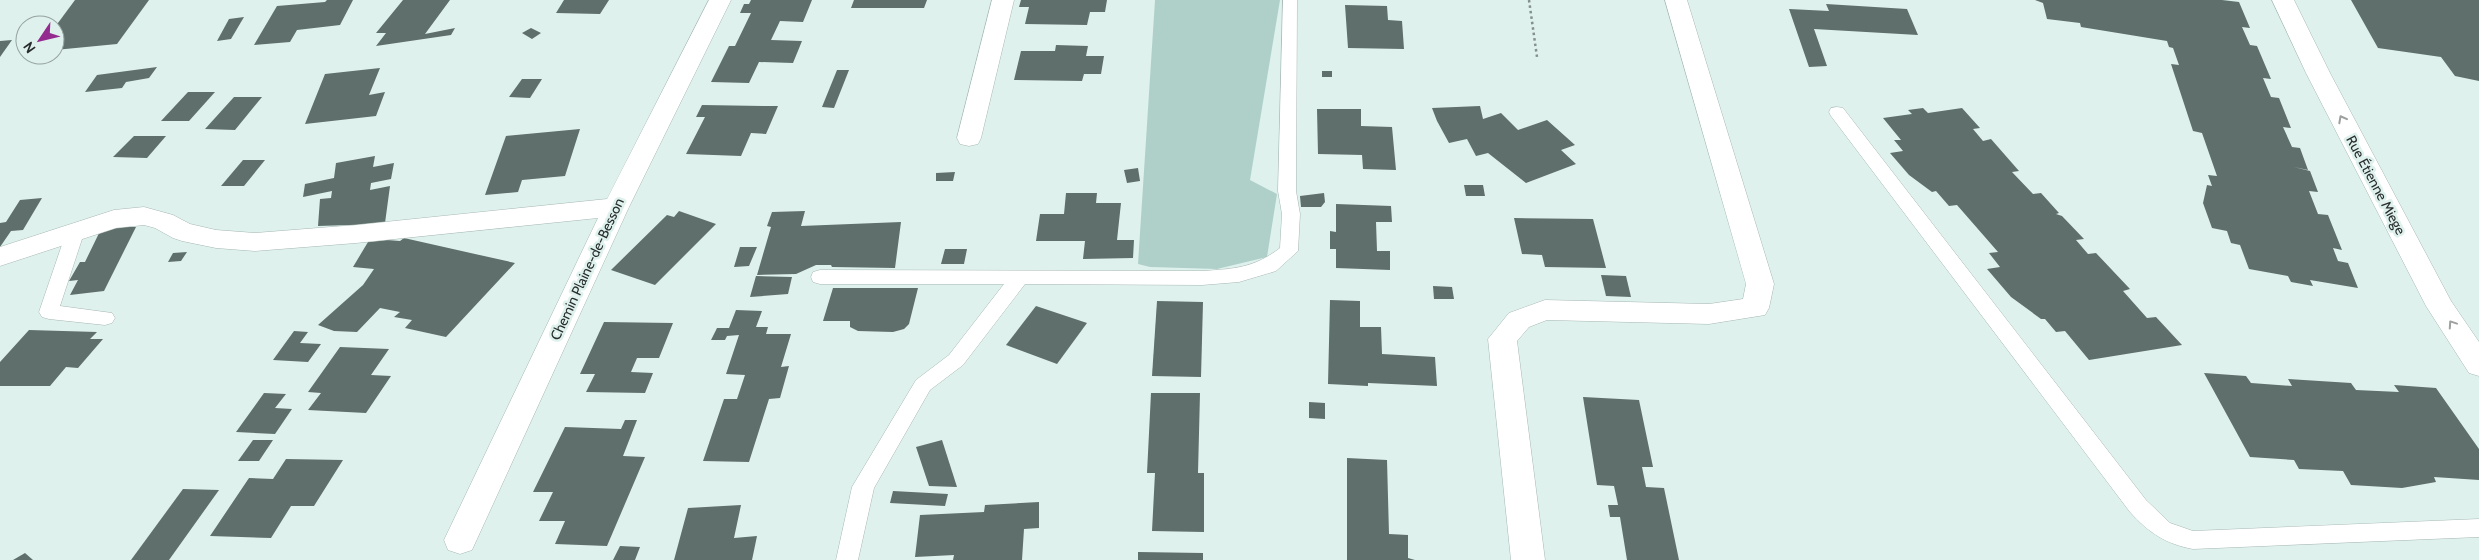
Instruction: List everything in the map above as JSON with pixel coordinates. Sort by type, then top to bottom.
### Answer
[{"type":"street","name":"Chemin Plaine-de-Besson","points":[[460,540],[616,207],[720,0]]},
{"type":"street","points":[[969,138],[1003,0]]},
{"type":"street","points":[[1528,560],[1502,339],[1519,320],[1545,310],[1709,314],[1755,308],[1760,284],[1676,0]]},
{"type":"street","name":"Rue Étienne Miege","points":[[2282,0],[2318,73],[2440,306],[2479,364]]},
{"type":"street","points":[[0,257],[39,245],[76,230],[114,219],[144,216],[164,222],[182,232],[216,239],[255,242],[356,234],[616,207]]},
{"type":"lane","points":[[820,277],[1202,278],[1239,274],[1269,266],[1289,251],[1291,214],[1287,191],[1290,0]]},
{"type":"lane","points":[[1837,112],[2138,506],[2154,524],[2173,537],[2193,540],[2479,528]]},
{"type":"lane","points":[[76,230],[49,312],[104,318]]},
{"type":"lane","points":[[848,560],[863,487],[923,385],[956,360],[1020,277]]},
{"type":"path","points":[[1529,0],[1537,57]]},
{"type":"green space","points":[[1155,0],[1280,0],[1250,180],[1277,194],[1267,257],[1217,269],[1150,267],[1138,264]]},
{"type":"building","points":[[75,0],[149,0],[117,44],[65,49],[64,15]]},
{"type":"building","points":[[327,0],[353,0],[340,25],[297,30],[290,42],[254,45],[277,6],[325,2]]},
{"type":"building","points":[[403,0],[450,0],[425,34],[455,28],[451,35],[376,46],[386,33],[376,33]]},
{"type":"building","points":[[564,0],[609,0],[600,14],[556,13]]},
{"type":"building","points":[[751,0],[812,0],[803,22],[780,21],[771,40],[802,41],[793,63],[759,62],[749,83],[711,82],[729,46],[735,46],[751,13],[740,13],[744,4],[749,4]]},
{"type":"building","points":[[854,0],[927,0],[924,8],[851,8]]},
{"type":"building","points":[[1021,0],[1107,0],[1105,12],[1090,12],[1087,25],[1025,24],[1029,7],[1019,7]]},
{"type":"building","points":[[2035,0],[2222,0],[2239,2],[2250,28],[2242,27],[2250,45],[2257,46],[2271,79],[2263,78],[2271,97],[2279,98],[2291,128],[2283,127],[2292,147],[2300,148],[2308,170],[2294,167],[2310,171],[2318,192],[2309,191],[2318,214],[2328,215],[2342,250],[2333,248],[2338,261],[2348,263],[2358,288],[2310,280],[2313,286],[2291,282],[2288,276],[2249,269],[2240,245],[2231,243],[2227,231],[2212,228],[2203,203],[2207,185],[2212,186],[2208,175],[2217,176],[2202,133],[2193,131],[2171,64],[2179,65],[2173,48],[2169,47],[2167,41],[2081,27],[2080,23],[2047,19],[2043,3]]},
{"type":"building","points":[[2351,0],[2479,0],[2479,81],[2455,76],[2441,57],[2378,48]]},
{"type":"building","points":[[1826,4],[1907,9],[1918,35],[1814,29],[1827,66],[1809,67],[1789,9],[1829,11]]},
{"type":"building","points":[[1345,5],[1387,6],[1388,20],[1402,21],[1404,49],[1348,48]]},
{"type":"building","points":[[244,17],[231,39],[217,41],[229,19]]},
{"type":"building","points":[[531,28],[541,33],[532,39],[522,33]]},
{"type":"building","points":[[12,40],[0,57],[0,41]]},
{"type":"building","points":[[1056,45],[1088,46],[1086,56],[1104,56],[1101,74],[1084,74],[1082,81],[1014,80],[1021,51],[1055,51]]},
{"type":"building","points":[[157,67],[149,78],[126,82],[122,88],[85,92],[97,75]]},
{"type":"building","points":[[380,68],[369,95],[385,92],[376,116],[305,124],[325,74]]},
{"type":"building","points":[[837,70],[849,70],[834,108],[822,107]]},
{"type":"building","points":[[1322,71],[1332,71],[1332,77],[1322,77]]},
{"type":"building","points":[[522,79],[542,79],[530,98],[509,97]]},
{"type":"building","points":[[188,92],[215,92],[189,121],[161,121]]},
{"type":"building","points":[[234,97],[262,97],[235,130],[205,129]]},
{"type":"building","points":[[702,105],[778,106],[766,134],[751,133],[741,156],[686,154],[705,117],[696,117]]},
{"type":"building","points":[[1480,106],[1483,119],[1501,113],[1518,130],[1547,120],[1575,145],[1561,150],[1576,164],[1526,183],[1488,153],[1476,156],[1467,139],[1449,143],[1432,108]]},
{"type":"building","points":[[1923,108],[1928,113],[1962,108],[1980,128],[1973,129],[1983,141],[1991,139],[2019,171],[2012,172],[2033,194],[2041,193],[2059,213],[2056,214],[2062,216],[2084,239],[2076,240],[2088,254],[2096,253],[2130,289],[2123,291],[2147,318],[2156,317],[2182,345],[2089,360],[2065,331],[2056,332],[2045,319],[2041,319],[2011,297],[1987,269],[2000,267],[1989,253],[1998,252],[1957,205],[1949,206],[1936,191],[1932,192],[1909,175],[1890,153],[1903,151],[1894,140],[1901,140],[1883,118],[1912,114],[1908,110]]},
{"type":"building","points":[[1317,109],[1361,109],[1361,126],[1392,127],[1396,170],[1363,169],[1362,155],[1318,154]]},
{"type":"building","points":[[580,129],[565,176],[522,180],[518,192],[485,195],[506,136]]},
{"type":"building","points":[[134,136],[166,136],[147,158],[113,157]]},
{"type":"building","points":[[375,156],[373,167],[394,163],[391,179],[371,183],[370,190],[390,186],[385,223],[352,228],[350,225],[318,226],[320,199],[331,198],[332,191],[303,197],[305,184],[334,178],[336,163]]},
{"type":"building","points":[[243,160],[265,160],[244,186],[221,186]]},
{"type":"building","points":[[1138,168],[1140,181],[1127,183],[1124,170]]},
{"type":"building","points":[[955,172],[953,181],[936,181],[936,173]]},
{"type":"building","points":[[1464,185],[1483,185],[1485,196],[1466,196]]},
{"type":"building","points":[[1066,193],[1097,193],[1096,203],[1121,203],[1117,240],[1134,240],[1133,258],[1083,259],[1085,241],[1036,241],[1040,214],[1064,214]]},
{"type":"building","points":[[1324,193],[1325,202],[1321,207],[1301,207],[1300,196]]},
{"type":"building","points":[[42,198],[23,230],[11,231],[0,247],[0,223],[6,222],[20,200]]},
{"type":"building","points":[[1336,204],[1391,206],[1392,222],[1376,222],[1377,251],[1390,251],[1390,270],[1336,268],[1336,249],[1330,249],[1330,231],[1336,232]]},
{"type":"building","points":[[679,211],[716,224],[655,285],[611,270],[667,215],[674,217]]},
{"type":"building","points":[[805,211],[801,226],[901,222],[895,268],[816,265],[796,274],[757,275],[771,227],[767,226],[772,212]]},
{"type":"building","points":[[1514,218],[1593,219],[1606,268],[1545,267],[1542,255],[1522,254]]},
{"type":"building","points":[[102,227],[136,227],[104,291],[70,295],[78,280],[69,281],[80,262],[85,262]]},
{"type":"building","points":[[404,238],[515,263],[446,337],[405,328],[412,320],[394,317],[400,312],[380,308],[357,332],[334,331],[318,325],[363,285],[374,269],[353,267],[368,242],[400,241]]},
{"type":"building","points":[[740,247],[757,247],[749,266],[734,267]]},
{"type":"building","points":[[945,249],[967,249],[964,264],[941,264]]},
{"type":"building","points":[[187,252],[181,261],[168,262],[173,253]]},
{"type":"building","points":[[1601,275],[1626,276],[1631,297],[1606,296]]},
{"type":"building","points":[[756,276],[792,277],[788,294],[750,297]]},
{"type":"building","points":[[1433,286],[1452,287],[1454,299],[1434,299]]},
{"type":"building","points":[[833,288],[918,288],[909,324],[904,329],[893,332],[858,331],[850,327],[850,321],[823,321]]},
{"type":"building","points":[[1330,300],[1360,301],[1360,327],[1381,327],[1382,354],[1435,357],[1437,386],[1368,383],[1368,386],[1328,384]]},
{"type":"building","points":[[1157,301],[1203,302],[1201,377],[1152,376]]},
{"type":"building","points":[[1036,306],[1087,323],[1057,364],[1006,345]]},
{"type":"building","points":[[736,310],[762,311],[756,327],[768,327],[766,334],[791,334],[781,367],[789,366],[780,398],[769,399],[749,462],[703,461],[724,399],[737,399],[745,375],[726,374],[739,335],[727,336],[725,340],[711,340],[717,328],[729,328]]},
{"type":"building","points":[[604,322],[673,323],[659,358],[637,358],[631,372],[653,373],[645,393],[586,392],[595,374],[580,374]]},
{"type":"building","points":[[29,330],[97,332],[90,339],[103,339],[78,368],[66,367],[50,386],[0,386],[0,362]]},
{"type":"building","points":[[294,331],[308,332],[300,343],[321,344],[308,362],[273,360]]},
{"type":"building","points":[[340,347],[389,349],[371,375],[391,376],[366,413],[308,410],[321,393],[308,392]]},
{"type":"building","points":[[2204,373],[2246,376],[2251,383],[2292,386],[2288,379],[2351,383],[2356,390],[2399,392],[2394,385],[2436,388],[2479,449],[2479,480],[2434,477],[2436,482],[2402,488],[2351,485],[2343,471],[2299,469],[2294,460],[2250,457]]},
{"type":"building","points":[[264,393],[286,394],[275,408],[292,409],[275,434],[236,432]]},
{"type":"building","points":[[1151,393],[1200,393],[1198,473],[1204,473],[1204,532],[1152,531],[1155,473],[1147,473]]},
{"type":"building","points":[[1583,397],[1639,400],[1653,467],[1642,467],[1646,487],[1664,488],[1679,560],[1627,560],[1620,517],[1610,517],[1608,505],[1618,505],[1614,486],[1597,485]]},
{"type":"building","points":[[1309,402],[1325,403],[1325,419],[1309,418]]},
{"type":"building","points":[[625,420],[637,420],[623,456],[645,457],[607,546],[555,544],[565,521],[539,521],[553,492],[533,492],[565,427],[621,429]]},
{"type":"building","points":[[253,440],[273,440],[259,461],[238,461]]},
{"type":"building","points":[[942,440],[957,487],[929,486],[916,447]]},
{"type":"building","points":[[1347,458],[1387,460],[1389,534],[1408,535],[1408,558],[1415,560],[1347,560]]},
{"type":"building","points":[[286,459],[343,460],[314,506],[291,506],[271,538],[210,536],[249,478],[273,479]]},
{"type":"building","points":[[183,489],[219,490],[169,560],[131,560]]},
{"type":"building","points":[[893,491],[948,494],[945,506],[890,503]]},
{"type":"building","points":[[1039,502],[1039,528],[1024,529],[1022,560],[953,560],[954,555],[915,557],[920,515],[984,512],[985,505]]},
{"type":"building","points":[[741,505],[734,538],[757,536],[752,560],[674,560],[688,508]]},
{"type":"building","points":[[620,546],[640,547],[635,560],[613,560]]},
{"type":"building","points":[[1138,552],[1203,553],[1203,560],[1138,560]]},
{"type":"building","points":[[25,553],[33,560],[13,560]]}]
